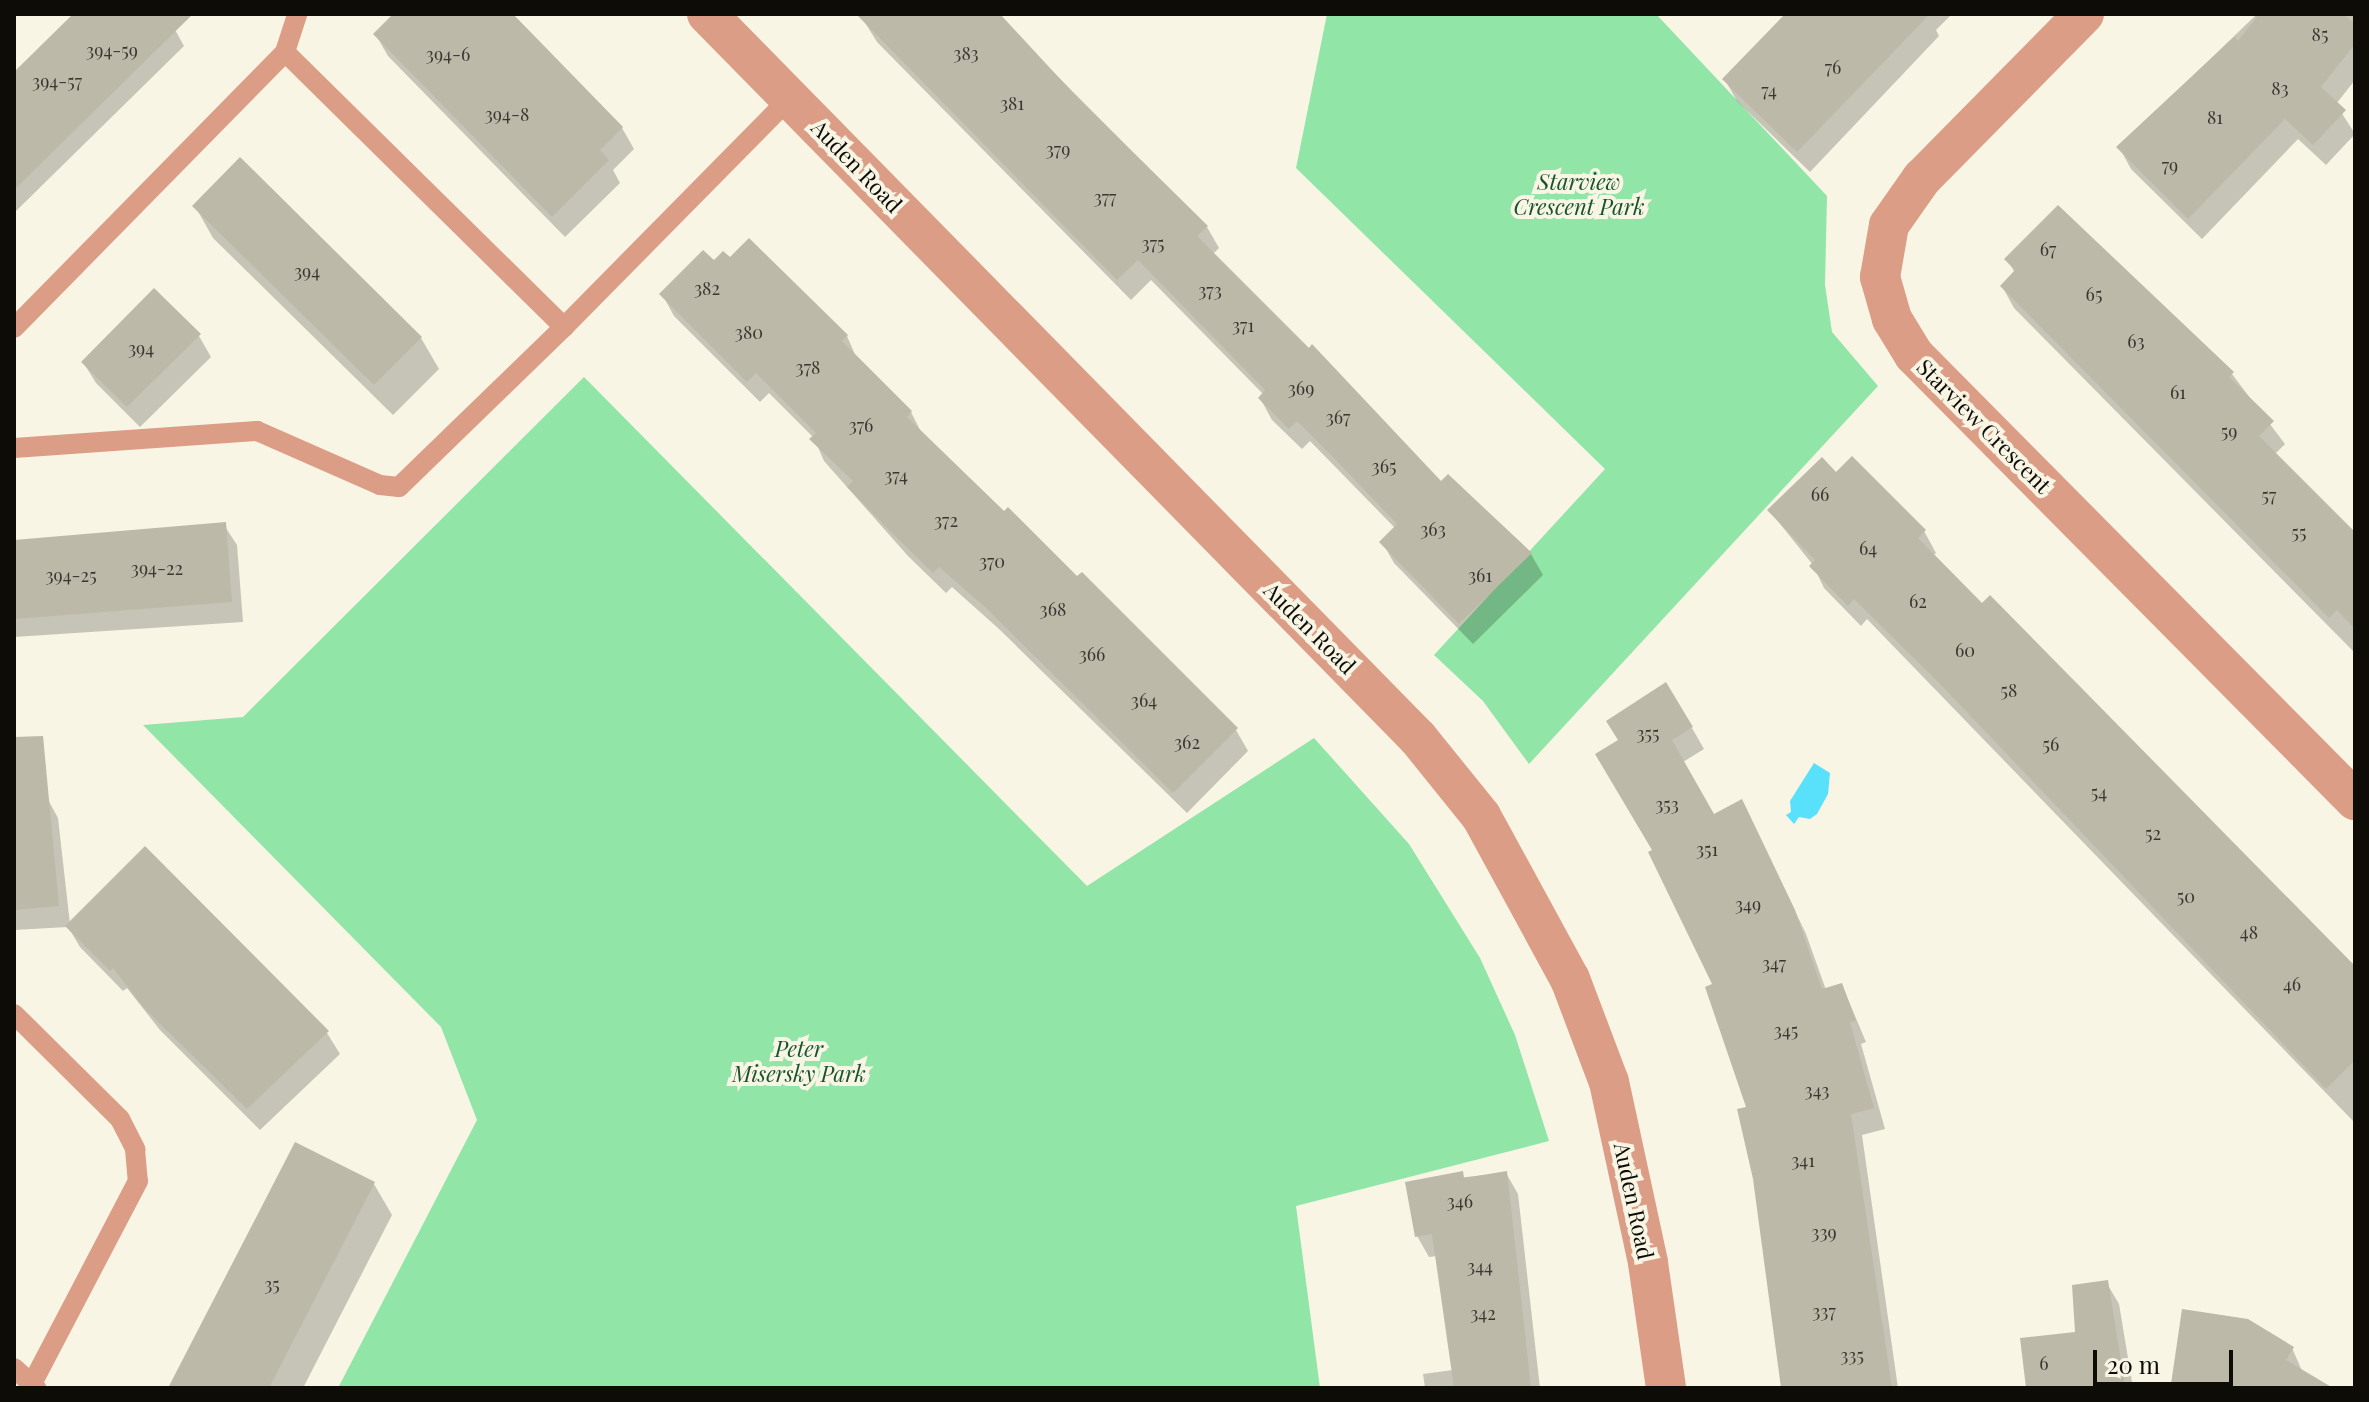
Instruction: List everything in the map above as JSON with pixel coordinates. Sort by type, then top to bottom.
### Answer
[{"type":"street","name":"Auden Road","points":[[707,14],[1418,738],[1481,816],[1570,979],[1609,1082],[1648,1263],[1666,1388]]},
{"type":"street","name":"Starview Crescent","points":[[2084,14],[1922,178],[1889,225],[1880,277],[1892,319],[1914,355],[2355,800]]},
{"type":"lane","points":[[14,328],[285,52],[297,14]]},
{"type":"lane","points":[[285,52],[564,327]]},
{"type":"lane","points":[[14,448],[257,431],[380,485],[399,487],[564,327],[790,98]]},
{"type":"lane","points":[[14,1014],[120,1119],[135,1149],[138,1181],[34,1386],[14,1368]]},
{"type":"green space","name":"Starview Crescent Park","points":[[1327,14],[1656,14],[1827,196],[1825,285],[1832,332],[1878,386],[1529,764],[1483,701],[1434,655],[1605,469],[1296,168]]},
{"type":"green space","name":"Peter Misersky Park","points":[[584,377],[1087,886],[1314,738],[1409,844],[1480,958],[1515,1035],[1549,1141],[1296,1206],[1320,1388],[338,1388],[477,1120],[441,1027],[143,725],[243,717]]},
{"type":"water","points":[[1814,763],[1830,773],[1828,794],[1817,814],[1810,819],[1799,817],[1794,824],[1786,815],[1791,812],[1790,801]]},
{"type":"building","points":[[73,14],[193,14],[14,190],[14,72]]},
{"type":"building","points":[[393,14],[513,14],[623,127],[600,150],[609,160],[552,217],[373,34]]},
{"type":"building","points":[[856,14],[1000,14],[1074,94],[1208,226],[1197,236],[1309,348],[1312,344],[1441,481],[1448,474],[1532,553],[1459,624],[1379,542],[1397,524],[1332,456],[1297,421],[1289,429],[1258,398],[1265,390],[1138,260],[1117,280]]},
{"type":"building","points":[[1785,14],[1930,14],[1797,152],[1722,79]]},
{"type":"building","points":[[2259,14],[2343,14],[2355,24],[2355,44],[2321,87],[2346,110],[2313,145],[2285,119],[2188,219],[2116,147],[2234,37],[2238,41]]},
{"type":"building","points":[[240,157],[422,337],[374,385],[192,206]]},
{"type":"building","points":[[2058,205],[2234,372],[2229,377],[2274,421],[2259,436],[2355,532],[2355,629],[2337,610],[2329,618],[2000,286],[2015,270],[2004,259]]},
{"type":"building","points":[[749,238],[848,335],[842,341],[912,411],[907,417],[1004,511],[1008,507],[1077,576],[1082,572],[1238,728],[1173,793],[985,607],[939,567],[933,573],[894,535],[847,487],[853,481],[809,439],[816,433],[756,373],[747,382],[659,294],[703,250],[714,260],[723,251],[730,257]]},
{"type":"building","points":[[154,288],[201,334],[127,407],[81,362]]},
{"type":"building","points":[[1852,456],[1926,530],[1918,538],[1982,603],[1990,595],[2355,966],[2355,1060],[2326,1089],[1941,685],[1854,599],[1848,606],[1809,566],[1815,560],[1767,510],[1822,457],[1836,472]]},
{"type":"building","points":[[226,522],[232,602],[14,619],[14,540]]},
{"type":"building","points":[[1666,682],[1693,727],[1672,740],[1714,814],[1742,799],[1795,910],[1822,989],[1842,983],[1856,1021],[1850,1022],[1874,1108],[1851,1114],[1892,1388],[1781,1388],[1753,1179],[1737,1109],[1746,1107],[1705,987],[1712,984],[1648,852],[1652,850],[1595,754],[1618,740],[1606,721]]},
{"type":"building","points":[[43,736],[59,906],[14,910],[14,737]]},
{"type":"building","points":[[145,846],[329,1031],[247,1109],[145,1009],[113,968],[110,971],[65,926]]},
{"type":"building","points":[[295,1142],[375,1182],[269,1388],[168,1388]]},
{"type":"building","points":[[1463,1171],[1464,1178],[1507,1171],[1531,1388],[1454,1388],[1432,1234],[1415,1237],[1405,1182]]},
{"type":"building","points":[[2108,1280],[2125,1386],[2026,1388],[2020,1338],[2075,1332],[2072,1285]]},
{"type":"building","points":[[2182,1309],[2248,1319],[2294,1347],[2286,1360],[2333,1388],[2171,1384]]}]
